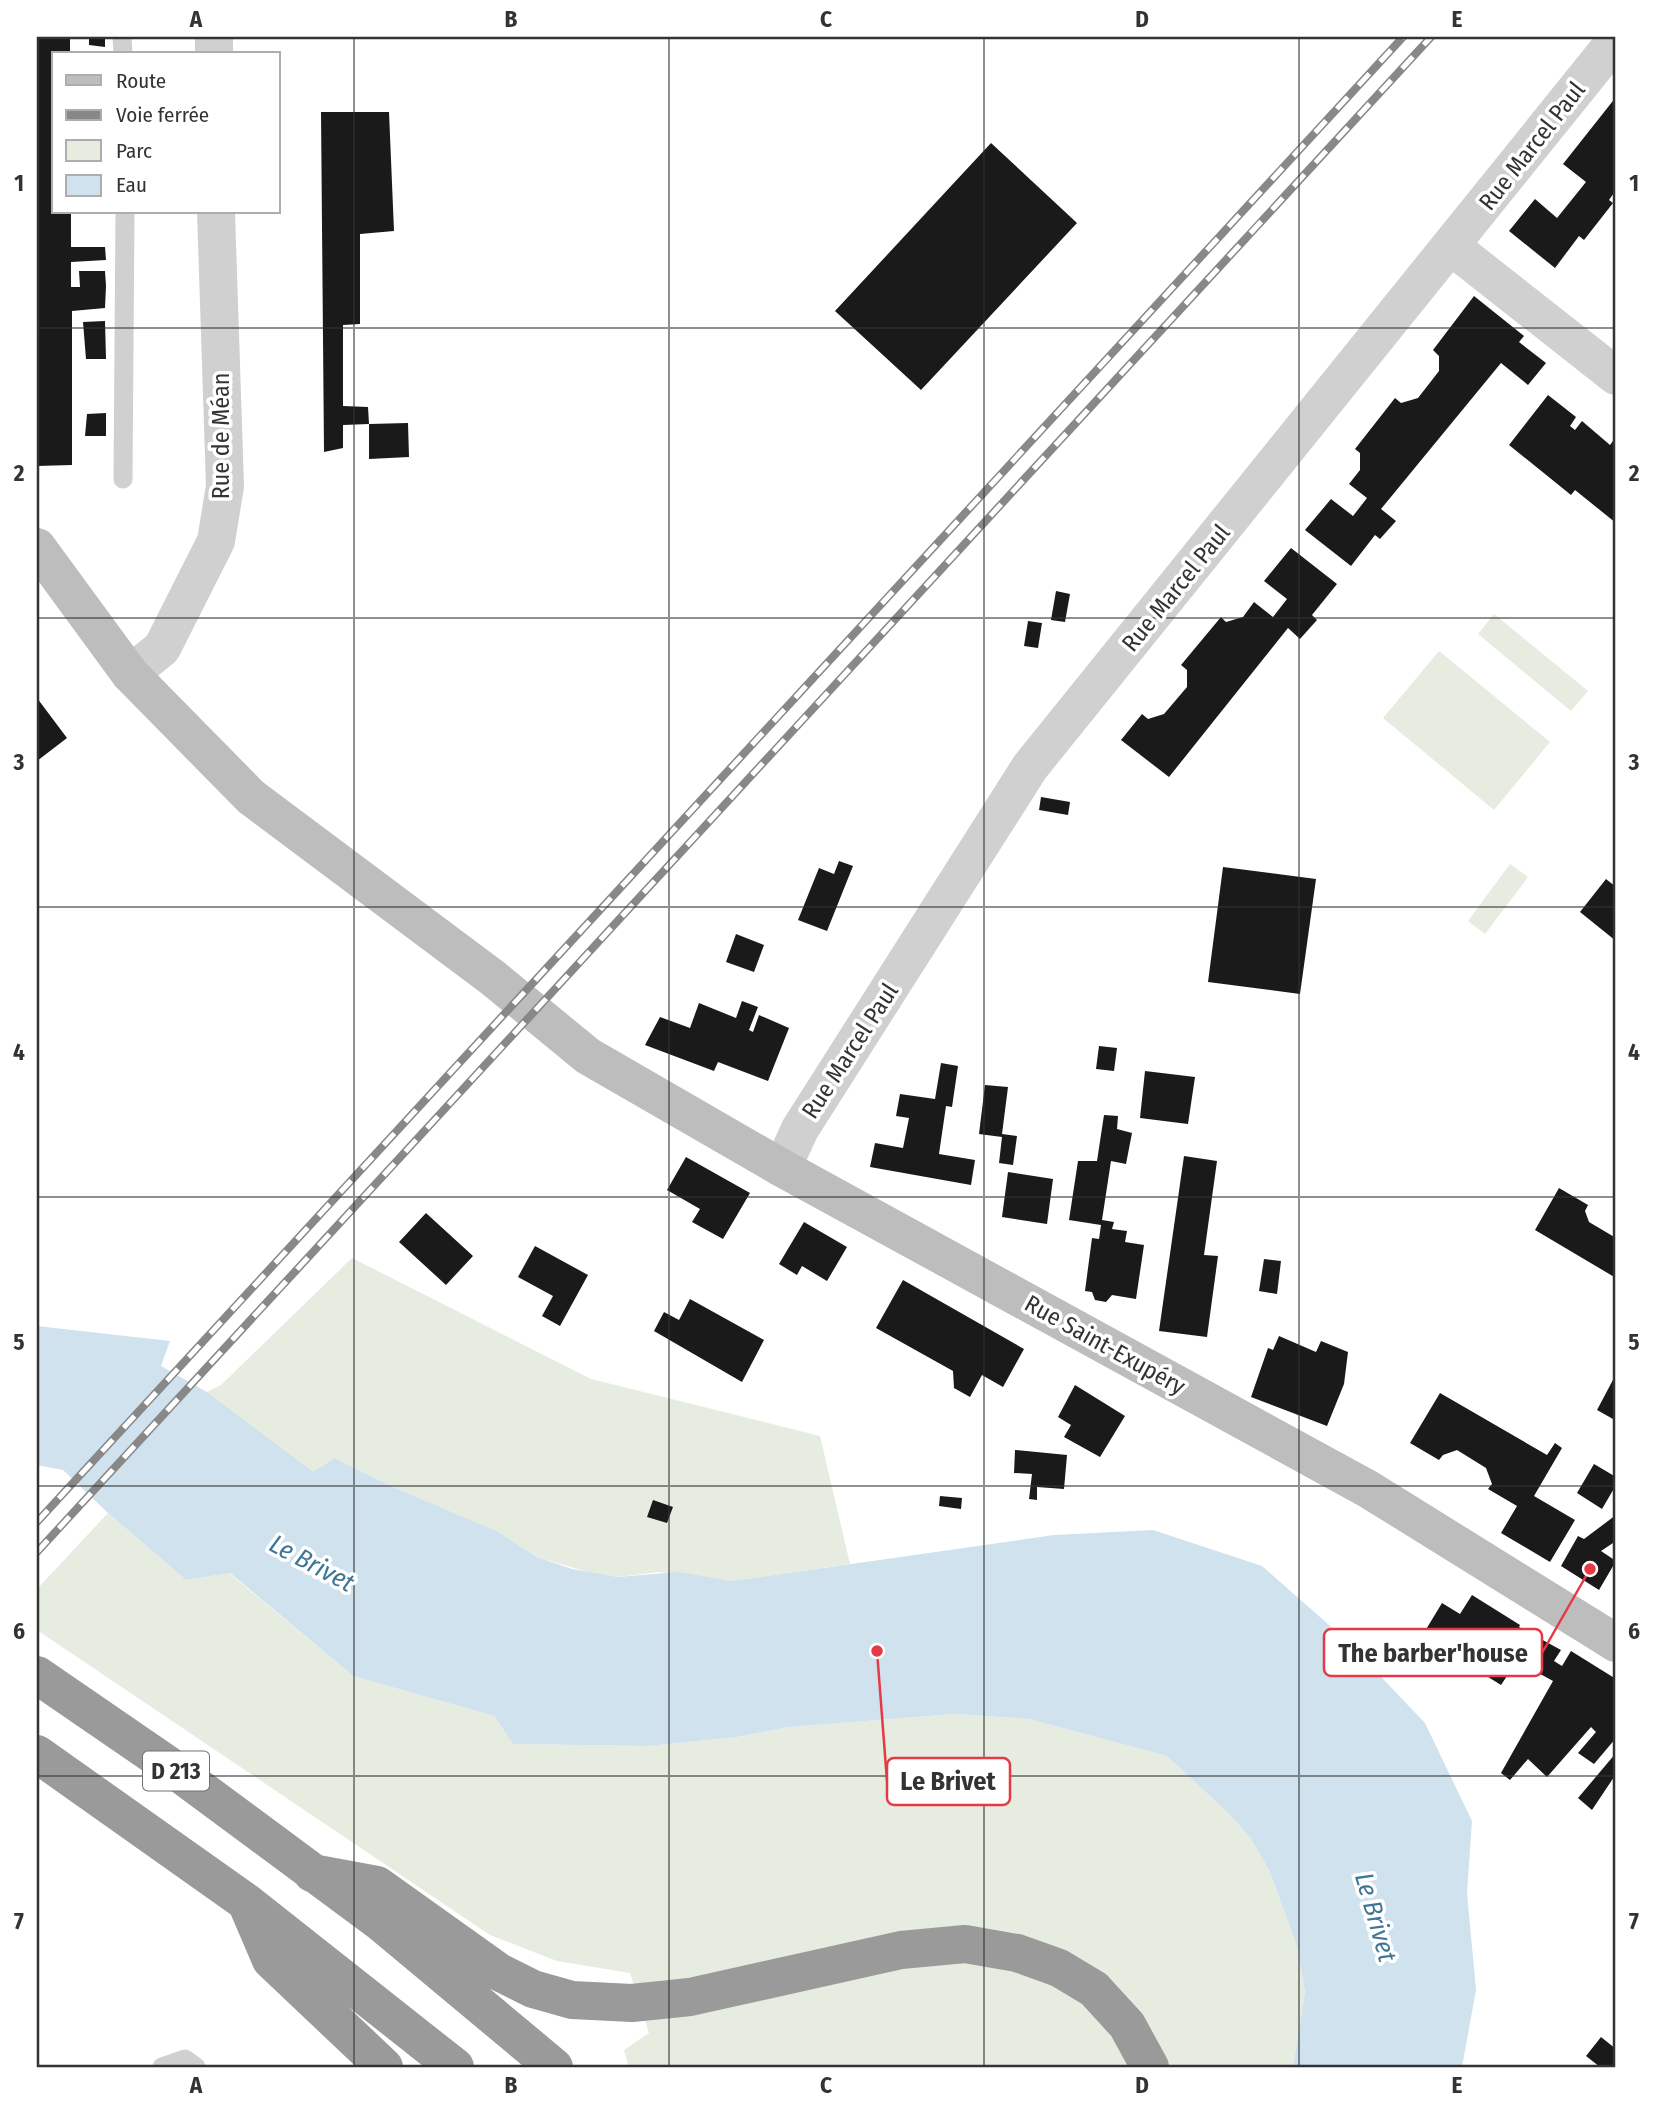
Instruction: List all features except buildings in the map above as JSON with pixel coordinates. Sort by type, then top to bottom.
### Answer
[{"type":"highway","name":"D 213","points":[[37,1675],[168,1765],[380,1922],[554,2067]]},
{"type":"highway","name":"D 213","points":[[37,1754],[246,1902],[455,2067]]},
{"type":"highway","points":[[312,1873],[377,1885],[499,1972],[533,1989],[572,2000],[632,2003],[690,1997],[901,1950],[965,1944],[1017,1953],[1059,1968],[1094,1989],[1127,2025],[1150,2067]]},
{"type":"highway","points":[[246,1902],[271,1960],[384,2067]]},
{"type":"street","name":"Rue Marcel Paul","points":[[782,1168],[800,1129],[1030,767],[1452,247],[1616,40]]},
{"type":"street","name":"Rue de Méan","points":[[130,674],[162,648],[216,541],[225,486],[216,214]]},
{"type":"street","points":[[1452,247],[1616,376]]},
{"type":"street","name":"Rue Saint-Exupéry","points":[[37,547],[130,674],[251,797],[493,978],[588,1056],[782,1168],[1368,1489],[1612,1634]]},
{"type":"lane","points":[[123,479],[125,214]]},
{"type":"lane","points":[[162,2067],[185,2059],[196,2067]]},
{"type":"green space","points":[[1494,614],[1588,691],[1571,711],[1478,634]]},
{"type":"green space","points":[[1439,651],[1550,742],[1494,810],[1383,718]]},
{"type":"green space","points":[[1510,864],[1528,877],[1485,934],[1468,921]]},
{"type":"green space","points":[[352,1258],[591,1379],[820,1436],[850,1564],[732,1581],[659,1572],[617,1577],[598,1575],[537,1557],[497,1531],[395,1488],[335,1458],[313,1473],[207,1392],[221,1385]]},
{"type":"green space","points":[[108,1513],[186,1580],[229,1573],[353,1676],[494,1716],[513,1744],[648,1746],[737,1737],[789,1727],[955,1714],[1029,1719],[1167,1756],[1250,1837],[1270,1872],[1297,1947],[1305,1992],[1293,2067],[629,2067],[624,2050],[649,2033],[630,1973],[557,1961],[490,1935],[37,1630],[37,1589]]},
{"type":"water","points":[[37,1326],[170,1341],[161,1366],[207,1392],[313,1472],[335,1458],[395,1488],[497,1531],[537,1557],[572,1569],[617,1577],[678,1572],[732,1581],[1054,1535],[1153,1530],[1262,1566],[1345,1639],[1425,1723],[1472,1821],[1467,1893],[1476,1990],[1462,2067],[1293,2067],[1305,1992],[1297,1947],[1270,1872],[1250,1837],[1167,1756],[1029,1719],[955,1714],[789,1727],[737,1737],[648,1746],[513,1744],[494,1716],[353,1676],[230,1573],[186,1580],[63,1470],[37,1465]]},
{"type":"railway","points":[[37,1522],[1403,37]]},
{"type":"railway","points":[[37,1552],[1431,37]]},
{"type":"place","name":"The barber'house","points":[[1590,1569]]},
{"type":"place","name":"Le Brivet","points":[[877,1651]]}]
